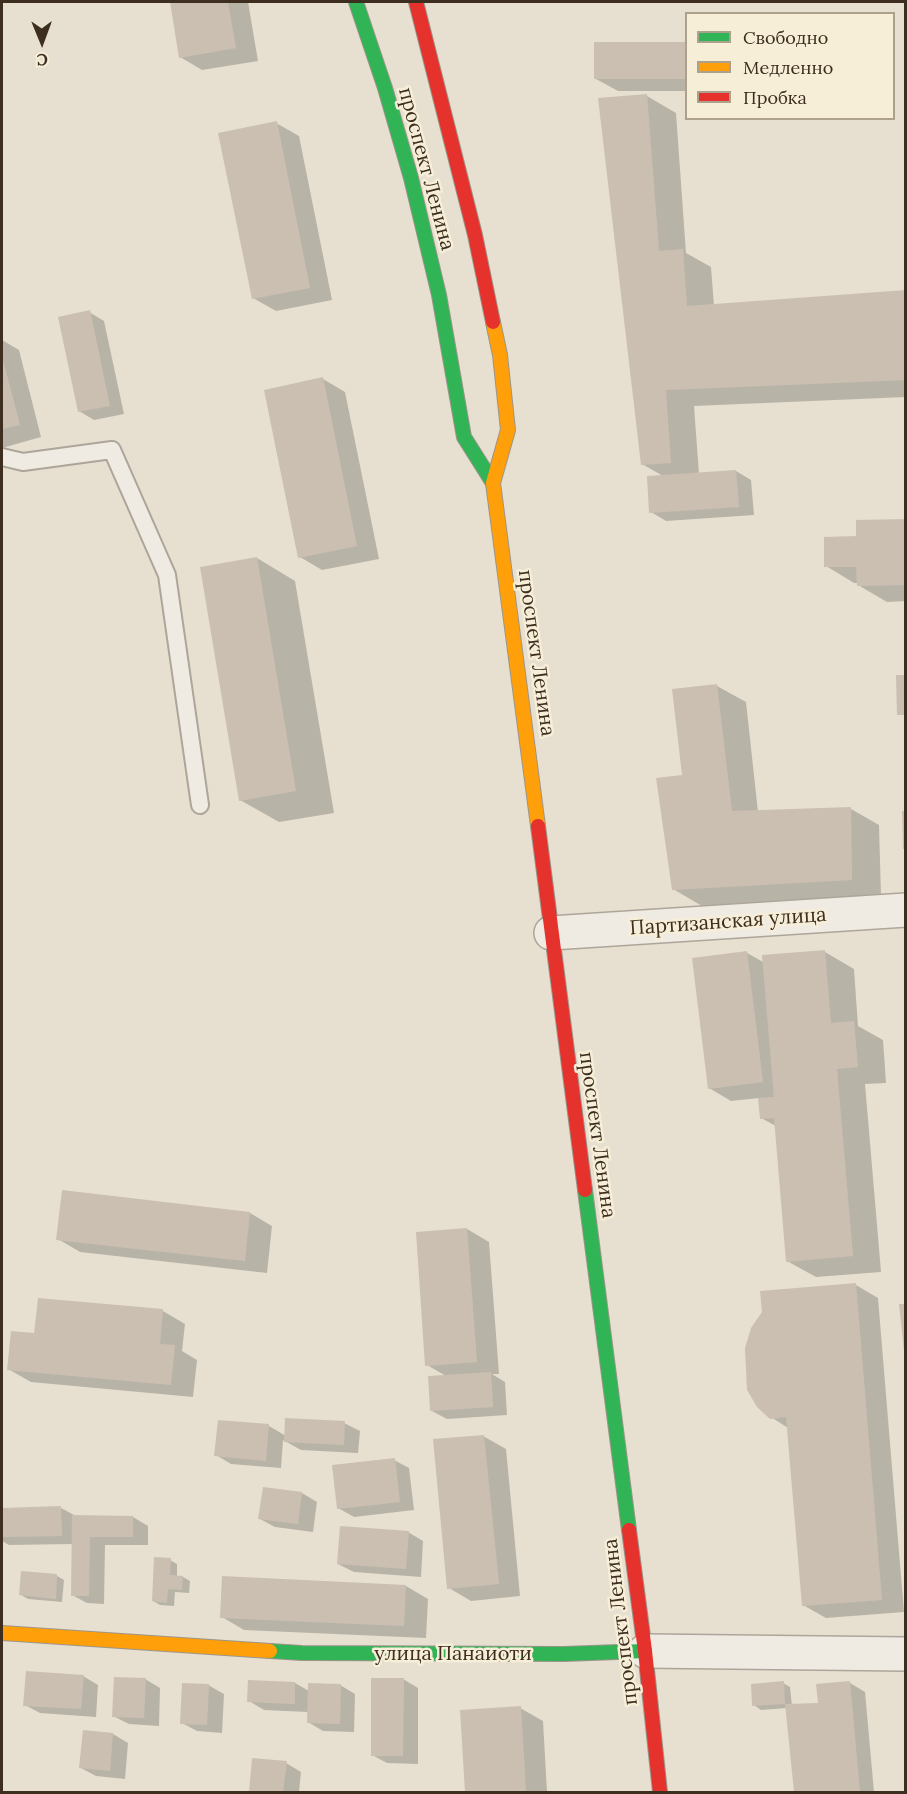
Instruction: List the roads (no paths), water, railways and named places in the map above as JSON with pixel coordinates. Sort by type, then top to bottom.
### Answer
[{"type":"main road","name":"проспект Ленина","points":[[356,2],[385,88],[411,178],[438,295],[464,437],[493,483]]},
{"type":"main road","name":"проспект Ленина","points":[[416,2],[475,235],[500,355],[508,430],[493,483],[645,1651],[660,1792]]},
{"type":"main road","name":"улица Панаиоти","points":[[2,1633],[302,1653],[564,1654],[645,1651]]},
{"type":"street","name":"Партизанская улица","points":[[551,933],[906,910]]},
{"type":"street","name":"улица Панаиоти","points":[[645,1651],[906,1654]]},
{"type":"lane","points":[[464,437],[480,444],[493,443],[508,430]]},
{"type":"lane","points":[[2,457],[23,462],[112,450],[167,575],[200,805]]}]
